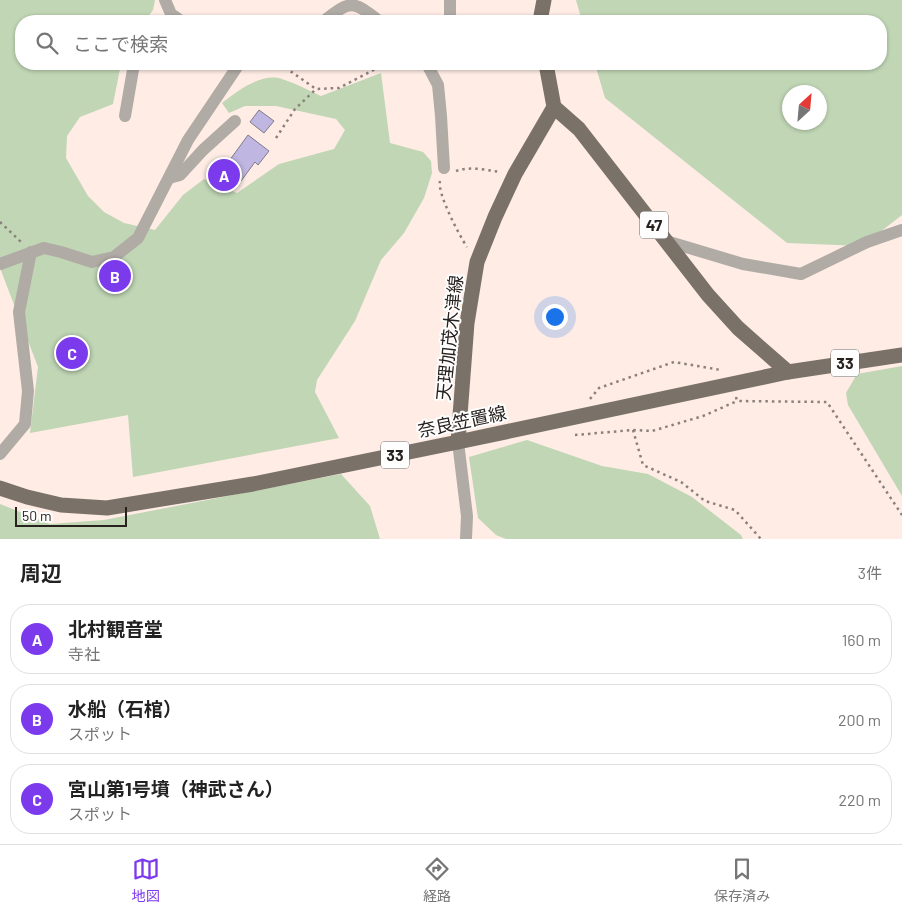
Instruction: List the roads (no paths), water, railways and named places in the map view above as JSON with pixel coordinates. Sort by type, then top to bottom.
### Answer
[{"type":"main road","points":[[541,15],[544,0]]},
{"type":"main road","points":[[547,70],[554,107]]},
{"type":"main road","name":"天理加茂木津線","points":[[458,442],[466,323],[477,262],[515,174],[554,107]]},
{"type":"main road","name":"47","points":[[554,107],[579,129],[708,295],[738,328],[788,372]]},
{"type":"main road","name":"奈良笠置線","points":[[0,488],[60,505],[107,508],[253,484],[458,442],[574,417],[729,378],[788,372],[902,355]]},
{"type":"street","points":[[166,0],[171,15]]},
{"type":"street","points":[[450,0],[450,15]]},
{"type":"street","points":[[332,15],[348,2],[356,2],[366,7],[373,15]]},
{"type":"street","points":[[125,116],[133,70]]},
{"type":"street","points":[[0,264],[44,248],[92,262],[114,257],[138,238],[188,140],[235,70]]},
{"type":"street","points":[[430,70],[438,85],[449,170]]},
{"type":"street","points":[[170,178],[180,175],[235,120]]},
{"type":"street","points":[[666,241],[744,264],[801,274],[867,242],[902,230]]},
{"type":"street","points":[[0,454],[25,424],[28,391],[19,312],[31,252]]},
{"type":"street","points":[[458,442],[467,516],[466,539]]},
{"type":"place","name":"北村観音堂","points":[[224,175]]},
{"type":"place","name":"水船（石棺）","points":[[115,276]]},
{"type":"place","name":"宮山第1号墳（神武さん）","points":[[72,353]]}]
